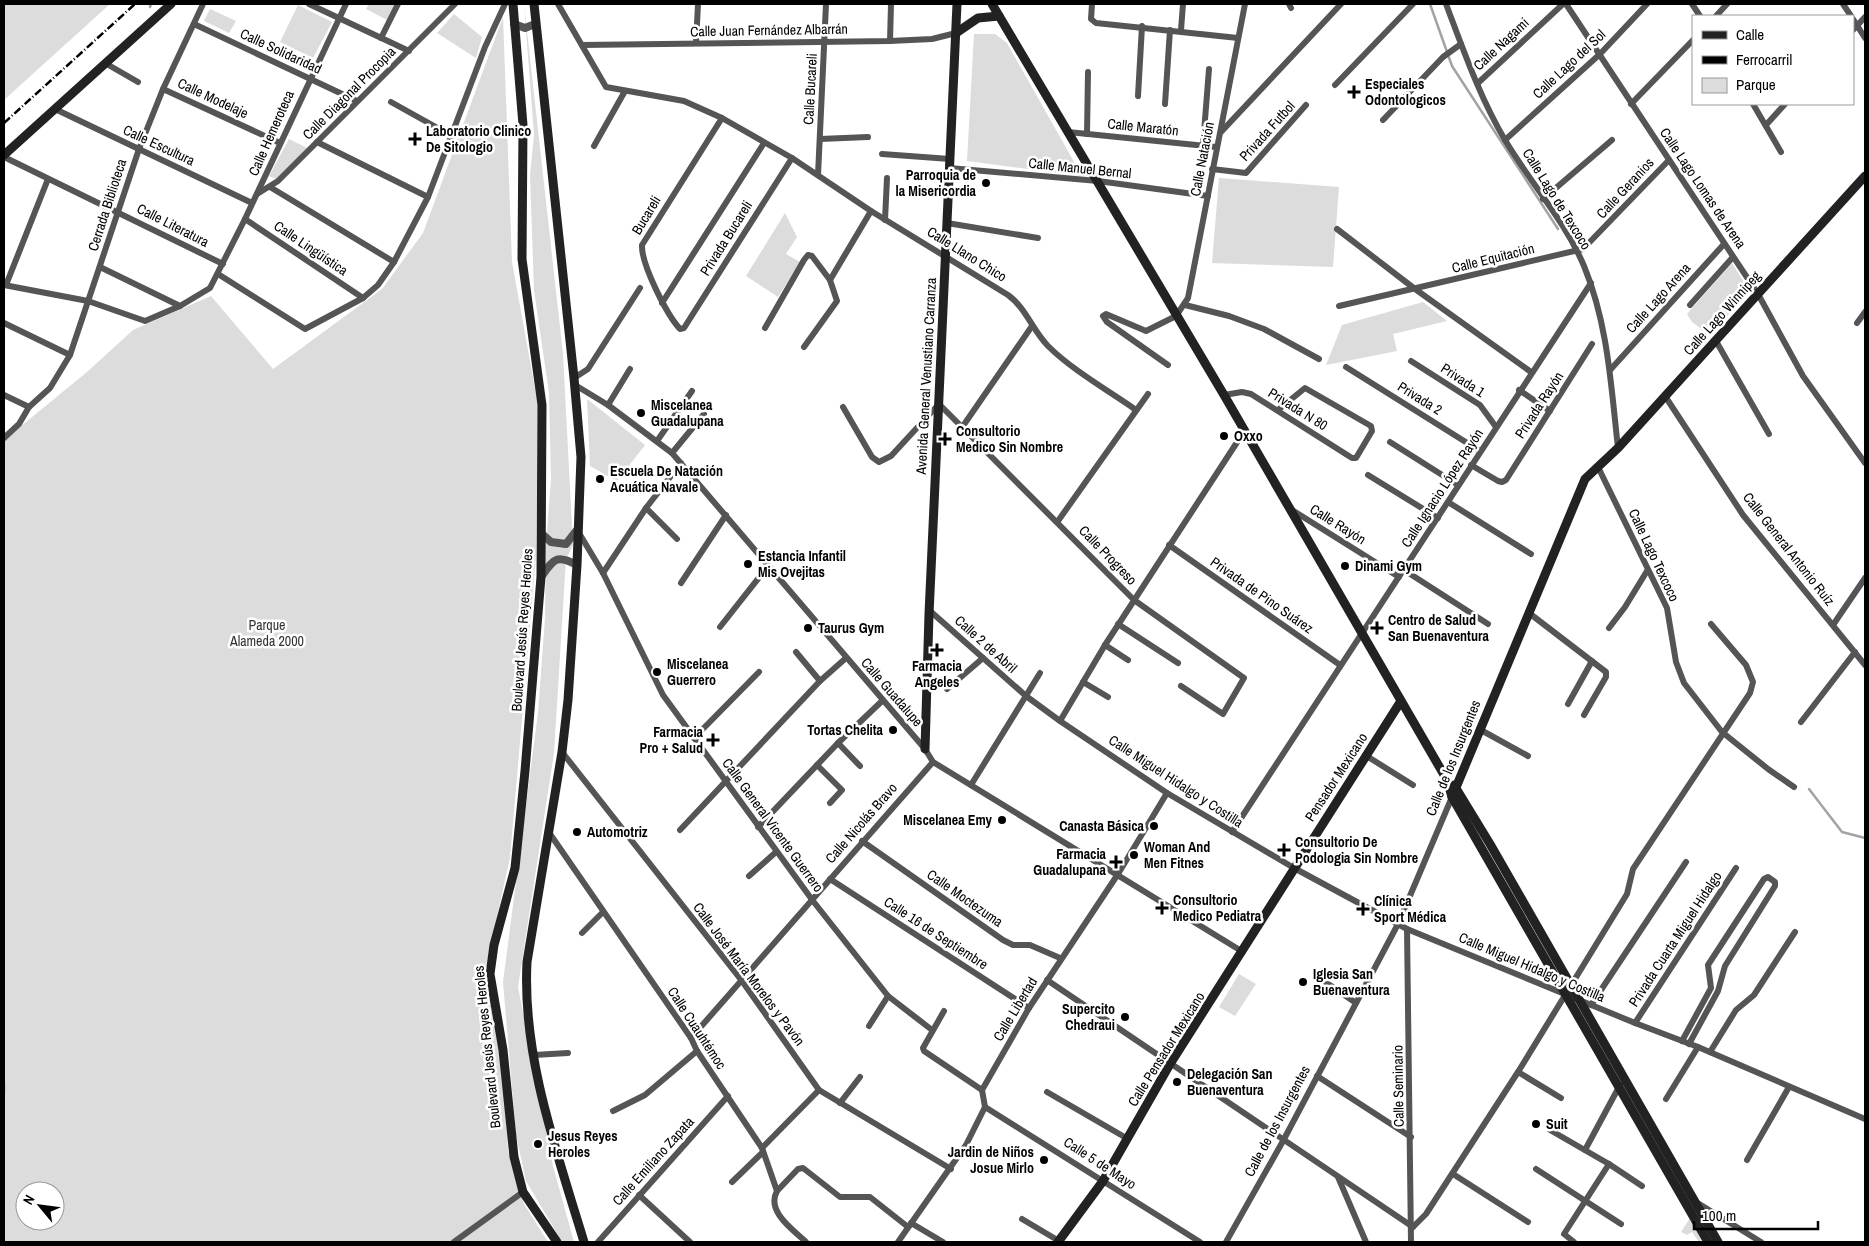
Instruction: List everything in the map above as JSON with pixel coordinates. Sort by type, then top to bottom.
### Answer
[{"type":"main road","points":[[4,156],[171,4]]},
{"type":"main road","name":"Boulevard Jesús Reyes Heroles","points":[[513,4],[523,125],[522,259],[542,405],[542,534],[541,577],[526,772],[514,868],[494,945],[491,966],[493,997],[506,1072],[512,1150],[523,1192],[557,1242]]},
{"type":"main road","points":[[534,4],[575,381],[581,457],[577,565],[562,752],[526,970],[527,1010],[548,1124],[584,1242]]},
{"type":"main road","name":"Avenida General Venustiano Carranza","points":[[925,749],[929,610],[956,4]]},
{"type":"main road","points":[[992,4],[1363,632],[1447,780],[1452,797],[1708,1242]]},
{"type":"main road","points":[[956,34],[978,18],[999,16]]},
{"type":"main road","name":"Calle Lago Winnipeg","points":[[1598,467],[1618,448],[1864,180]]},
{"type":"main road","name":"Calle de los Insurgentes","points":[[1452,797],[1582,485],[1598,467]]},
{"type":"main road","name":"Pensador Mexicano","points":[[1294,868],[1401,701]]},
{"type":"main road","points":[[1447,780],[1455,786],[1718,1242]]},
{"type":"main road","name":"Calle Pensador Mexicano","points":[[1059,1242],[1103,1181],[1170,1064],[1243,952],[1294,868]]},
{"type":"street","name":"Cerrada Biblioteca","points":[[4,438],[19,424],[29,407],[50,388],[70,354],[139,149],[163,89],[203,4]]},
{"type":"street","points":[[309,4],[409,51]]},
{"type":"street","name":"Calle Hemeroteca","points":[[5,285],[88,301],[145,321],[180,306],[208,291],[245,219],[346,4]]},
{"type":"street","points":[[381,38],[398,4]]},
{"type":"street","name":"Calle Diagonal Procopia","points":[[257,194],[270,187],[317,142],[455,4]]},
{"type":"street","points":[[218,274],[303,329],[310,329],[363,298],[378,285],[394,262],[428,197],[485,47],[505,4]]},
{"type":"street","points":[[558,4],[582,45]]},
{"type":"street","points":[[696,43],[698,4]]},
{"type":"street","name":"Calle Bucareli","points":[[818,175],[826,4]]},
{"type":"street","points":[[890,4],[890,41]]},
{"type":"street","points":[[1092,4],[1091,19],[1096,23],[1181,30],[1238,38]]},
{"type":"street","points":[[1181,30],[1183,4]]},
{"type":"street","name":"Calle Natación","points":[[1176,316],[1185,305],[1196,264],[1212,169],[1245,4]]},
{"type":"street","points":[[1220,134],[1341,4]]},
{"type":"street","points":[[1335,85],[1413,4]]},
{"type":"street","name":"Calle Lago de Texcoco","points":[[1446,4],[1459,46],[1505,140],[1577,250],[1590,283],[1611,369],[1618,448]]},
{"type":"street","name":"Calle Lago Lomas de Arena","points":[[1564,4],[1600,54],[1631,104],[1758,294],[1803,376],[1865,463]]},
{"type":"street","name":"Calle Nagami","points":[[1478,83],[1564,4]]},
{"type":"street","name":"Calle Lago del Sol","points":[[1505,140],[1600,54],[1647,4]]},
{"type":"street","points":[[1692,4],[1699,15]]},
{"type":"street","points":[[1717,15],[1727,4]]},
{"type":"street","points":[[1842,4],[1850,15]]},
{"type":"street","points":[[1865,17],[1855,28],[1865,38]]},
{"type":"street","name":"Calle Solidaridad","points":[[194,24],[357,101]]},
{"type":"street","points":[[514,24],[525,28],[535,24]]},
{"type":"street","points":[[1138,96],[1142,26]]},
{"type":"street","points":[[1165,104],[1170,30]]},
{"type":"street","name":"Calle Juan Fernández Albarrán","points":[[582,45],[890,41],[940,38],[956,34]]},
{"type":"street","points":[[1631,104],[1692,41]]},
{"type":"street","name":"Calle Llano Chico","points":[[582,45],[605,86],[684,101],[722,118],[792,158],[885,220],[946,255],[1014,299],[1032,326],[1055,352],[1136,410]]},
{"type":"street","points":[[1383,120],[1445,56],[1459,46]]},
{"type":"street","points":[[105,63],[138,82]]},
{"type":"street","points":[[1203,145],[1209,70]]},
{"type":"street","points":[[1087,134],[1088,72]]},
{"type":"street","name":"Calle Modelaje","points":[[163,89],[280,143]]},
{"type":"street","points":[[594,146],[625,91]]},
{"type":"street","points":[[391,102],[452,136]]},
{"type":"street","name":"Privada Futbol","points":[[1212,169],[1246,173],[1306,105]]},
{"type":"street","points":[[1754,105],[1781,152]]},
{"type":"street","points":[[1766,125],[1784,105]]},
{"type":"street","name":"Calle Escultura","points":[[54,109],[252,203]]},
{"type":"street","name":"Bucareli","points":[[680,329],[662,302],[643,253],[643,242],[722,118]]},
{"type":"street","name":"Calle Maratón","points":[[1068,132],[1203,145],[1216,148]]},
{"type":"street","points":[[820,139],[868,137]]},
{"type":"street","points":[[1543,199],[1612,140]]},
{"type":"street","points":[[317,142],[428,197]]},
{"type":"street","points":[[662,302],[764,143]]},
{"type":"street","name":"Calle Manuel Bernal","points":[[882,154],[1208,196]]},
{"type":"street","name":"Calle Literatura","points":[[4,156],[223,264]]},
{"type":"street","name":"Privada Bucareli","points":[[680,329],[684,328],[700,304],[792,158]]},
{"type":"street","name":"Calle Geranios","points":[[1577,250],[1588,246],[1669,160]]},
{"type":"street","points":[[885,220],[886,178]]},
{"type":"street","points":[[5,285],[48,179]]},
{"type":"street","points":[[270,187],[394,262]]},
{"type":"street","points":[[830,280],[871,211]]},
{"type":"street","name":"Calle Lingüística","points":[[245,219],[363,298]]},
{"type":"street","points":[[947,223],[1038,238]]},
{"type":"street","points":[[1338,229],[1415,289],[1531,372]]},
{"type":"street","name":"Calle Lago Arena","points":[[1611,369],[1724,244]]},
{"type":"street","name":"Calle Equitación","points":[[1339,306],[1577,250]]},
{"type":"street","points":[[765,328],[808,256],[813,257],[830,280],[837,299],[836,304],[804,347]]},
{"type":"street","points":[[1690,305],[1733,257]]},
{"type":"street","points":[[100,267],[180,306]]},
{"type":"street","name":"Calle Ignacio López Rayón","points":[[1232,832],[1590,283]]},
{"type":"street","points":[[575,381],[588,369],[640,288]]},
{"type":"street","points":[[1185,305],[1229,316],[1264,329],[1319,359]]},
{"type":"street","points":[[1857,323],[1865,312]]},
{"type":"street","points":[[1168,366],[1107,322],[1103,317],[1104,314],[1146,331],[1176,316]]},
{"type":"street","points":[[4,323],[70,354]]},
{"type":"street","points":[[963,426],[1032,326]]},
{"type":"street","points":[[1716,341],[1769,434]]},
{"type":"street","name":"Privada Rayón","points":[[1471,465],[1498,481],[1506,480],[1592,344]]},
{"type":"street","name":"Privada 1","points":[[1411,361],[1480,405],[1496,427]]},
{"type":"street","name":"Privada 2","points":[[1346,367],[1480,451]]},
{"type":"street","points":[[608,405],[630,369]]},
{"type":"street","name":"Calle Guadalupe","points":[[575,381],[672,453],[925,749],[933,762],[1243,952]]},
{"type":"street","name":"Privada N 80","points":[[1224,395],[1246,392],[1278,410],[1350,457],[1356,458],[1372,434],[1371,426],[1305,388],[1278,410]]},
{"type":"street","points":[[1519,390],[1550,412]]},
{"type":"street","points":[[657,441],[692,391]]},
{"type":"street","points":[[1058,522],[1148,394]]},
{"type":"street","points":[[4,395],[29,407]]},
{"type":"street","name":"Calle General Antonio Ruíz","points":[[1665,396],[1743,515],[1865,665]]},
{"type":"street","points":[[843,407],[872,457],[879,462],[891,456],[939,404]]},
{"type":"street","name":"Calle Progreso","points":[[939,404],[1134,600],[1243,676],[1244,681],[1223,714],[1180,686]]},
{"type":"street","points":[[672,453],[704,414]]},
{"type":"street","points":[[1060,720],[1118,624],[1245,430]]},
{"type":"street","points":[[1390,442],[1458,485]]},
{"type":"street","points":[[603,573],[646,508],[680,463]]},
{"type":"street","name":"Calle Lago Texcoco","points":[[1598,467],[1647,571],[1667,608],[1676,662],[1681,678],[1690,694],[1722,732],[1794,787]]},
{"type":"street","points":[[1368,475],[1438,518]]},
{"type":"street","points":[[1448,502],[1531,554]]},
{"type":"street","points":[[646,508],[677,539]]},
{"type":"street","name":"Calle Rayón","points":[[1289,508],[1399,577]]},
{"type":"street","points":[[681,583],[726,515]]},
{"type":"street","points":[[542,534],[551,542],[566,544],[577,530]]},
{"type":"street","name":"Calle General Vicente Guerrero","points":[[577,530],[603,573],[653,679],[725,782],[812,901],[888,996],[932,1030]]},
{"type":"street","name":"Privada de Pino Suárez","points":[[1169,545],[1340,665]]},
{"type":"street","points":[[541,577],[550,564],[558,559],[567,560],[577,565]]},
{"type":"street","points":[[720,627],[768,566]]},
{"type":"street","points":[[1404,570],[1488,624]]},
{"type":"street","points":[[1609,628],[1625,607],[1647,571]]},
{"type":"street","points":[[1833,625],[1865,578]]},
{"type":"street","name":"Calle 2 de Abril","points":[[929,610],[1026,696]]},
{"type":"street","points":[[1529,613],[1606,672],[1606,677],[1584,716]]},
{"type":"street","points":[[1118,624],[1178,663]]},
{"type":"street","points":[[1047,980],[1412,1227],[1422,1220],[1518,1072],[1564,994],[1627,894],[1633,869],[1722,732],[1750,693],[1754,682],[1746,665],[1711,624]]},
{"type":"street","points":[[1105,645],[1128,660]]},
{"type":"street","points":[[796,652],[820,681]]},
{"type":"street","points":[[1801,722],[1855,652]]},
{"type":"street","points":[[680,830],[820,681],[846,658]]},
{"type":"street","points":[[947,689],[983,658]]},
{"type":"street","points":[[1568,704],[1592,661]]},
{"type":"street","points":[[694,738],[759,672]]},
{"type":"street","points":[[971,786],[1040,673]]},
{"type":"street","points":[[1083,682],[1108,697]]},
{"type":"street","name":"Calle Miguel Hidalgo y Costilla","points":[[1026,696],[1167,793],[1294,868],[1407,929],[1579,999],[1635,1024],[1686,1042],[1865,1119]]},
{"type":"street","points":[[758,827],[838,743],[882,701]]},
{"type":"street","points":[[1479,729],[1528,756]]},
{"type":"street","points":[[838,743],[860,766]]},
{"type":"street","name":"Calle José María Morelos y Pavón","points":[[562,752],[742,981],[819,1090],[951,1169]]},
{"type":"street","points":[[1366,755],[1413,785]]},
{"type":"street","name":"Calle Nicolás Bravo","points":[[692,1038],[862,841],[933,762]]},
{"type":"street","points":[[817,765],[842,790],[830,803]]},
{"type":"street","name":"Calle Libertad","points":[[982,1090],[1060,958],[1118,874],[1167,793]]},
{"type":"street","name":"Calle de los Insurgentes","points":[[1226,1242],[1283,1141],[1398,924],[1452,797]]},
{"type":"street","name":"Calle Cuauhtémoc","points":[[548,831],[602,913],[692,1038],[697,1051],[762,1151],[777,1191],[773,1199],[776,1211],[806,1242]]},
{"type":"street","name":"Calle Moctezuma","points":[[862,841],[1003,940],[1013,944],[1030,945],[1060,958]]},
{"type":"street","points":[[749,876],[776,852]]},
{"type":"street","points":[[1591,1005],[1686,862]]},
{"type":"street","name":"Privada Cuarta Miguel Hidalgo","points":[[1635,1024],[1736,868]]},
{"type":"street","name":"Calle 16 de Septiembre","points":[[830,879],[1029,1008]]},
{"type":"street","points":[[1686,1042],[1711,988],[1708,965],[1764,879],[1771,879],[1775,886],[1726,966],[1718,991],[1692,1030]]},
{"type":"street","points":[[582,933],[602,913]]},
{"type":"street","points":[[1736,921],[1748,929]]},
{"type":"street","name":"Calle Seminario","points":[[1407,929],[1411,1242]]},
{"type":"street","points":[[1710,1052],[1736,1010],[1754,995],[1795,932]]},
{"type":"street","points":[[1318,977],[1356,1003]]},
{"type":"street","points":[[1711,988],[1718,991]]},
{"type":"street","points":[[869,1026],[888,996]]},
{"type":"street","points":[[898,1242],[966,1146],[985,1107],[982,1090],[924,1051],[923,1048],[932,1030],[944,1011]]},
{"type":"street","points":[[1666,1099],[1698,1047]]},
{"type":"street","points":[[613,1111],[639,1100],[697,1051]]},
{"type":"street","points":[[534,1055],[568,1053]]},
{"type":"street","points":[[1518,1072],[1561,1098]]},
{"type":"street","points":[[1317,1076],[1411,1137]]},
{"type":"street","points":[[840,1103],[860,1078]]},
{"type":"street","points":[[1585,1150],[1625,1078]]},
{"type":"street","points":[[1747,1160],[1789,1087]]},
{"type":"street","points":[[732,1182],[819,1090]]},
{"type":"street","points":[[1047,1092],[1128,1139]]},
{"type":"street","name":"Calle Emiliano Zapata","points":[[598,1242],[728,1096]]},
{"type":"street","name":"Calle 5 de Mayo","points":[[985,1107],[1200,1242]]},
{"type":"street","points":[[1550,1130],[1609,1164],[1642,1186]]},
{"type":"street","points":[[1574,1242],[1564,1235],[1609,1164]]},
{"type":"street","points":[[777,1191],[798,1169],[803,1168],[840,1197],[870,1197],[910,1225],[943,1242]]},
{"type":"street","points":[[1536,1169],[1621,1224]]},
{"type":"street","points":[[1453,1174],[1528,1222]]},
{"type":"street","points":[[1338,1177],[1366,1242]]},
{"type":"street","points":[[454,1242],[523,1192]]},
{"type":"street","points":[[639,1195],[690,1242]]},
{"type":"street","points":[[1682,1198],[1694,1201],[1761,1242]]},
{"type":"street","points":[[1022,1219],[1059,1242]]},
{"type":"green space","points":[[4,4],[110,4],[4,100]]},
{"type":"green space","points":[[369,4],[396,4],[389,21],[366,9]]},
{"type":"green space","points":[[524,4],[563,354],[573,545],[566,559],[554,753],[518,987],[553,1166],[574,1242],[562,1242],[526,1181],[516,1135],[503,982],[538,713],[545,618],[546,546],[551,479],[549,393],[534,290],[530,175],[534,135]]},
{"type":"green space","points":[[298,5],[332,22],[313,58],[280,42]]},
{"type":"green space","points":[[210,9],[236,21],[229,33],[204,21]]},
{"type":"green space","points":[[454,14],[482,37],[476,58],[437,33]]},
{"type":"green space","name":"Parque Alameda 2000","points":[[503,17],[512,262],[538,405],[536,555],[510,858],[486,965],[504,1070],[508,1151],[524,1204],[548,1242],[4,1242],[4,440],[87,372],[133,330],[211,296],[273,369],[382,289],[423,233]]},
{"type":"green space","points":[[974,34],[995,34],[1007,43],[1082,176],[967,161]]},
{"type":"green space","points":[[289,139],[307,148],[278,180],[269,176]]},
{"type":"green space","points":[[1219,178],[1339,187],[1333,267],[1212,263]]},
{"type":"green space","points":[[785,213],[797,237],[786,254],[800,262],[778,297],[746,276]]},
{"type":"green space","points":[[1732,263],[1750,292],[1709,335],[1692,322],[1687,314]]},
{"type":"green space","points":[[1423,302],[1447,321],[1393,334],[1397,351],[1326,365],[1342,325]]},
{"type":"green space","points":[[587,399],[645,445],[617,481],[590,466]]},
{"type":"green space","points":[[1239,974],[1256,984],[1235,1016],[1219,1007]]},
{"type":"green space","points":[[1690,1218],[1702,1242],[1699,1242],[1692,1232],[1687,1235],[1681,1232]]},
{"type":"waterway","points":[[1430,4],[1452,66],[1558,229]]},
{"type":"waterway","points":[[1809,789],[1842,832],[1865,838]]},
{"type":"waterway","points":[[4,1084],[4,1092]]},
{"type":"railway","points":[[4,123],[135,4]]},
{"type":"place","name":"Especiales Odontologicos","points":[[1354,92]]},
{"type":"place","name":"Laboratorio Clinico De Sitologio","points":[[415,139]]},
{"type":"place","name":"Parroquia de la Misericordia","points":[[986,183]]},
{"type":"place","name":"Miscelanea Guadalupana","points":[[641,413]]},
{"type":"place","name":"Oxxo","points":[[1224,436]]},
{"type":"place","name":"Consultorio Medico Sin Nombre","points":[[945,439]]},
{"type":"place","name":"Escuela De Natación Acuática Navale","points":[[600,479]]},
{"type":"place","name":"Estancia Infantil Mis Ovejitas","points":[[748,564]]},
{"type":"place","name":"Dinami Gym","points":[[1345,566]]},
{"type":"place","name":"Taurus Gym","points":[[808,628]]},
{"type":"place","name":"Centro de Salud San Buenaventura","points":[[1377,628]]},
{"type":"place","name":"Farmacia Angeles","points":[[937,650]]},
{"type":"place","name":"Miscelanea Guerrero","points":[[657,672]]},
{"type":"place","name":"Tortas Chelita","points":[[893,730]]},
{"type":"place","name":"Farmacia Pro + Salud","points":[[713,740]]},
{"type":"place","name":"Miscelanea Emy","points":[[1002,820]]},
{"type":"place","name":"Canasta Básica","points":[[1154,826]]},
{"type":"place","name":"Automotriz","points":[[577,832]]},
{"type":"place","name":"Consultorio De Podologia Sin Nombre","points":[[1284,850]]},
{"type":"place","name":"Woman And Men Fitnes","points":[[1134,855]]},
{"type":"place","name":"Farmacia Guadalupana","points":[[1116,862]]},
{"type":"place","name":"Consultorio Medico Pediatra","points":[[1162,908]]},
{"type":"place","name":"Clínica Sport Médica","points":[[1363,909]]},
{"type":"place","name":"Iglesia San Buenaventura","points":[[1303,982]]},
{"type":"place","name":"Supercito Chedraui","points":[[1125,1017]]},
{"type":"place","name":"Delegación San Buenaventura","points":[[1177,1082]]},
{"type":"place","name":"Suit","points":[[1536,1124]]},
{"type":"place","name":"Jesus Reyes Heroles","points":[[538,1144]]},
{"type":"place","name":"Jardin de Niños Josue Mirlo","points":[[1044,1160]]}]
